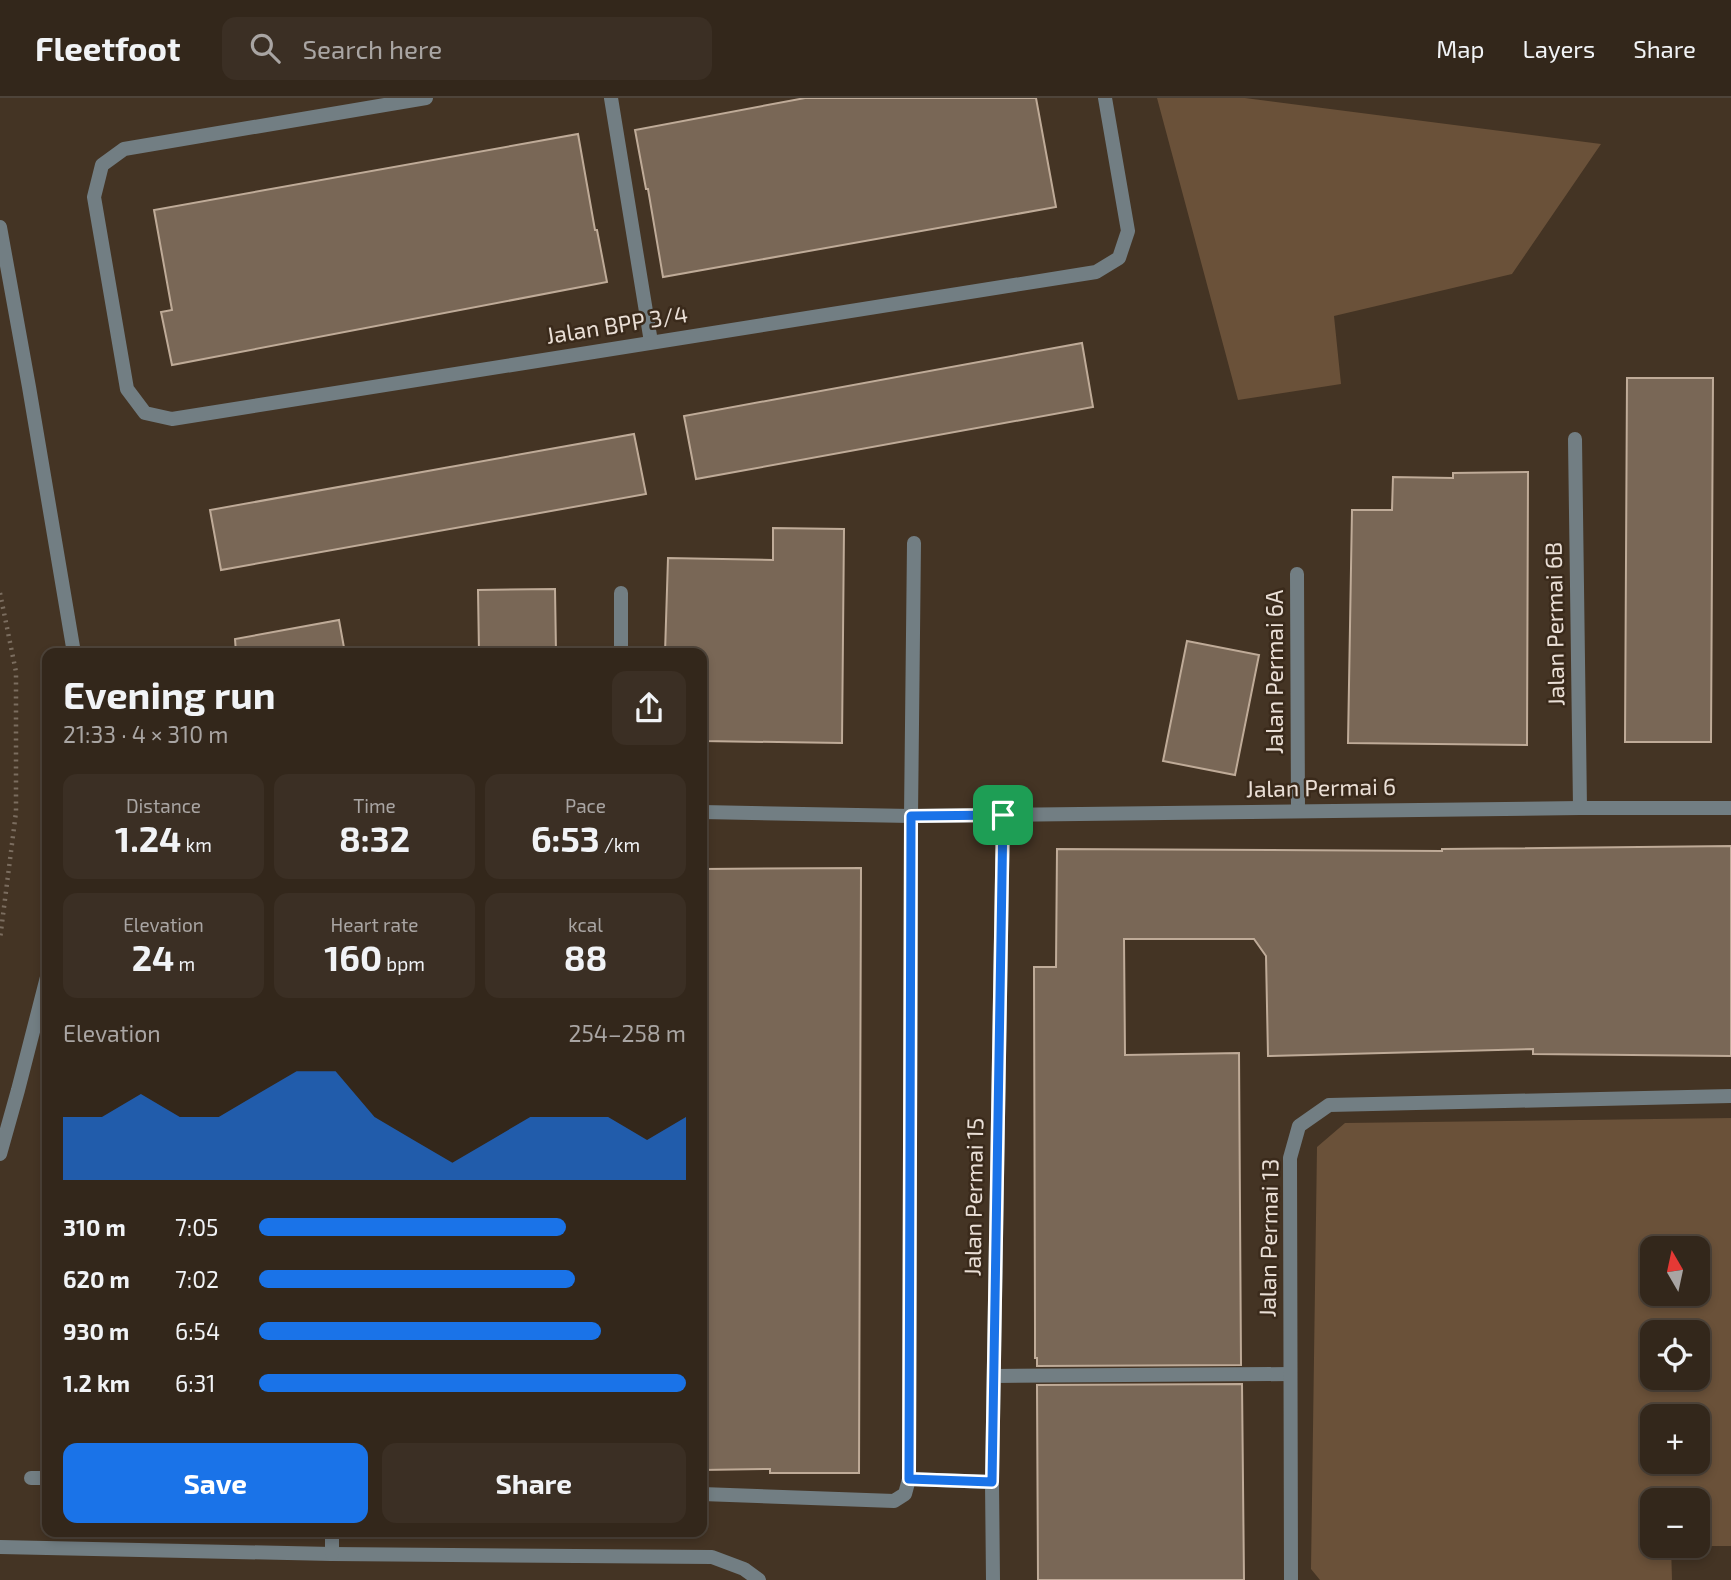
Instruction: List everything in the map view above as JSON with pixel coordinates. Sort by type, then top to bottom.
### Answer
[{"type":"street","name":"Jalan BPP 3/4","points":[[426,98],[124,149],[102,165],[94,197],[127,389],[145,413],[172,419],[1096,272],[1119,258],[1128,231],[1105,98]]},
{"type":"street","points":[[611,98],[651,342]]},
{"type":"street","points":[[0,227],[73,648]]},
{"type":"street","name":"Jalan Permai 6B","points":[[1575,439],[1580,808]]},
{"type":"street","points":[[707,1494],[894,1501],[905,1494],[909,1479],[914,543]]},
{"type":"street","name":"Jalan Permai 6A","points":[[1297,574],[1298,811]]},
{"type":"street","points":[[621,593],[621,648]]},
{"type":"street","name":"Jalan Permai 6","points":[[707,812],[911,816],[1731,808]]},
{"type":"street","name":"Jalan Permai 15","points":[[993,1580],[992,1482],[1003,815]]},
{"type":"street","points":[[0,1154],[42,996]]},
{"type":"street","name":"Jalan Permai 13","points":[[1291,1580],[1290,1158],[1299,1126],[1329,1105],[1731,1096]]},
{"type":"street","points":[[994,1376],[1290,1374]]},
{"type":"street","points":[[31,1478],[42,1478]]},
{"type":"street","points":[[909,1479],[992,1482]]},
{"type":"street","points":[[332,1537],[332,1554]]},
{"type":"street","points":[[0,1547],[332,1554],[712,1557],[744,1569],[759,1580]]},
{"type":"path","points":[[0,593],[16,672],[16,812],[0,939]]},
{"type":"shaded area","points":[[1157,98],[1245,98],[1601,144],[1512,274],[1334,316],[1341,384],[1238,400]]},
{"type":"shaded area","points":[[1731,1118],[1731,1546],[1710,1546],[1710,1488],[1640,1488],[1640,1558],[1671,1558],[1672,1580],[1320,1580],[1311,1569],[1317,1147],[1345,1123]]},
{"type":"building","points":[[805,98],[1036,98],[1056,207],[663,277],[635,130]]},
{"type":"building","points":[[578,134],[607,282],[172,365],[161,312],[172,310],[154,210]]},
{"type":"building","points":[[1082,343],[1093,407],[696,479],[684,416]]},
{"type":"building","points":[[1627,378],[1713,378],[1711,742],[1625,742]]},
{"type":"building","points":[[634,434],[646,494],[221,570],[210,510]]},
{"type":"building","points":[[1528,472],[1527,745],[1348,743],[1352,510],[1392,510],[1393,477],[1453,478],[1453,473]]},
{"type":"building","points":[[773,528],[844,529],[842,743],[707,741],[707,648],[665,648],[668,558],[773,560]]},
{"type":"building","points":[[555,589],[556,648],[479,648],[478,590]]},
{"type":"building","points":[[339,620],[344,648],[236,648],[235,639]]},
{"type":"building","points":[[1187,641],[1259,655],[1235,775],[1163,761]]},
{"type":"building","points":[[1731,846],[1731,1056],[1533,1054],[1533,1049],[1268,1056],[1266,956],[1254,939],[1124,939],[1125,1055],[1239,1053],[1241,1365],[1037,1366],[1034,967],[1056,967],[1057,849],[1442,851]]},
{"type":"building","points":[[861,868],[859,1473],[770,1473],[770,1469],[707,1470],[707,869]]},
{"type":"building","points":[[1242,1384],[1244,1580],[1038,1580],[1037,1385]]},
{"type":"route","points":[[1003,815],[992,1482],[909,1479],[911,816],[1003,815]]}]
